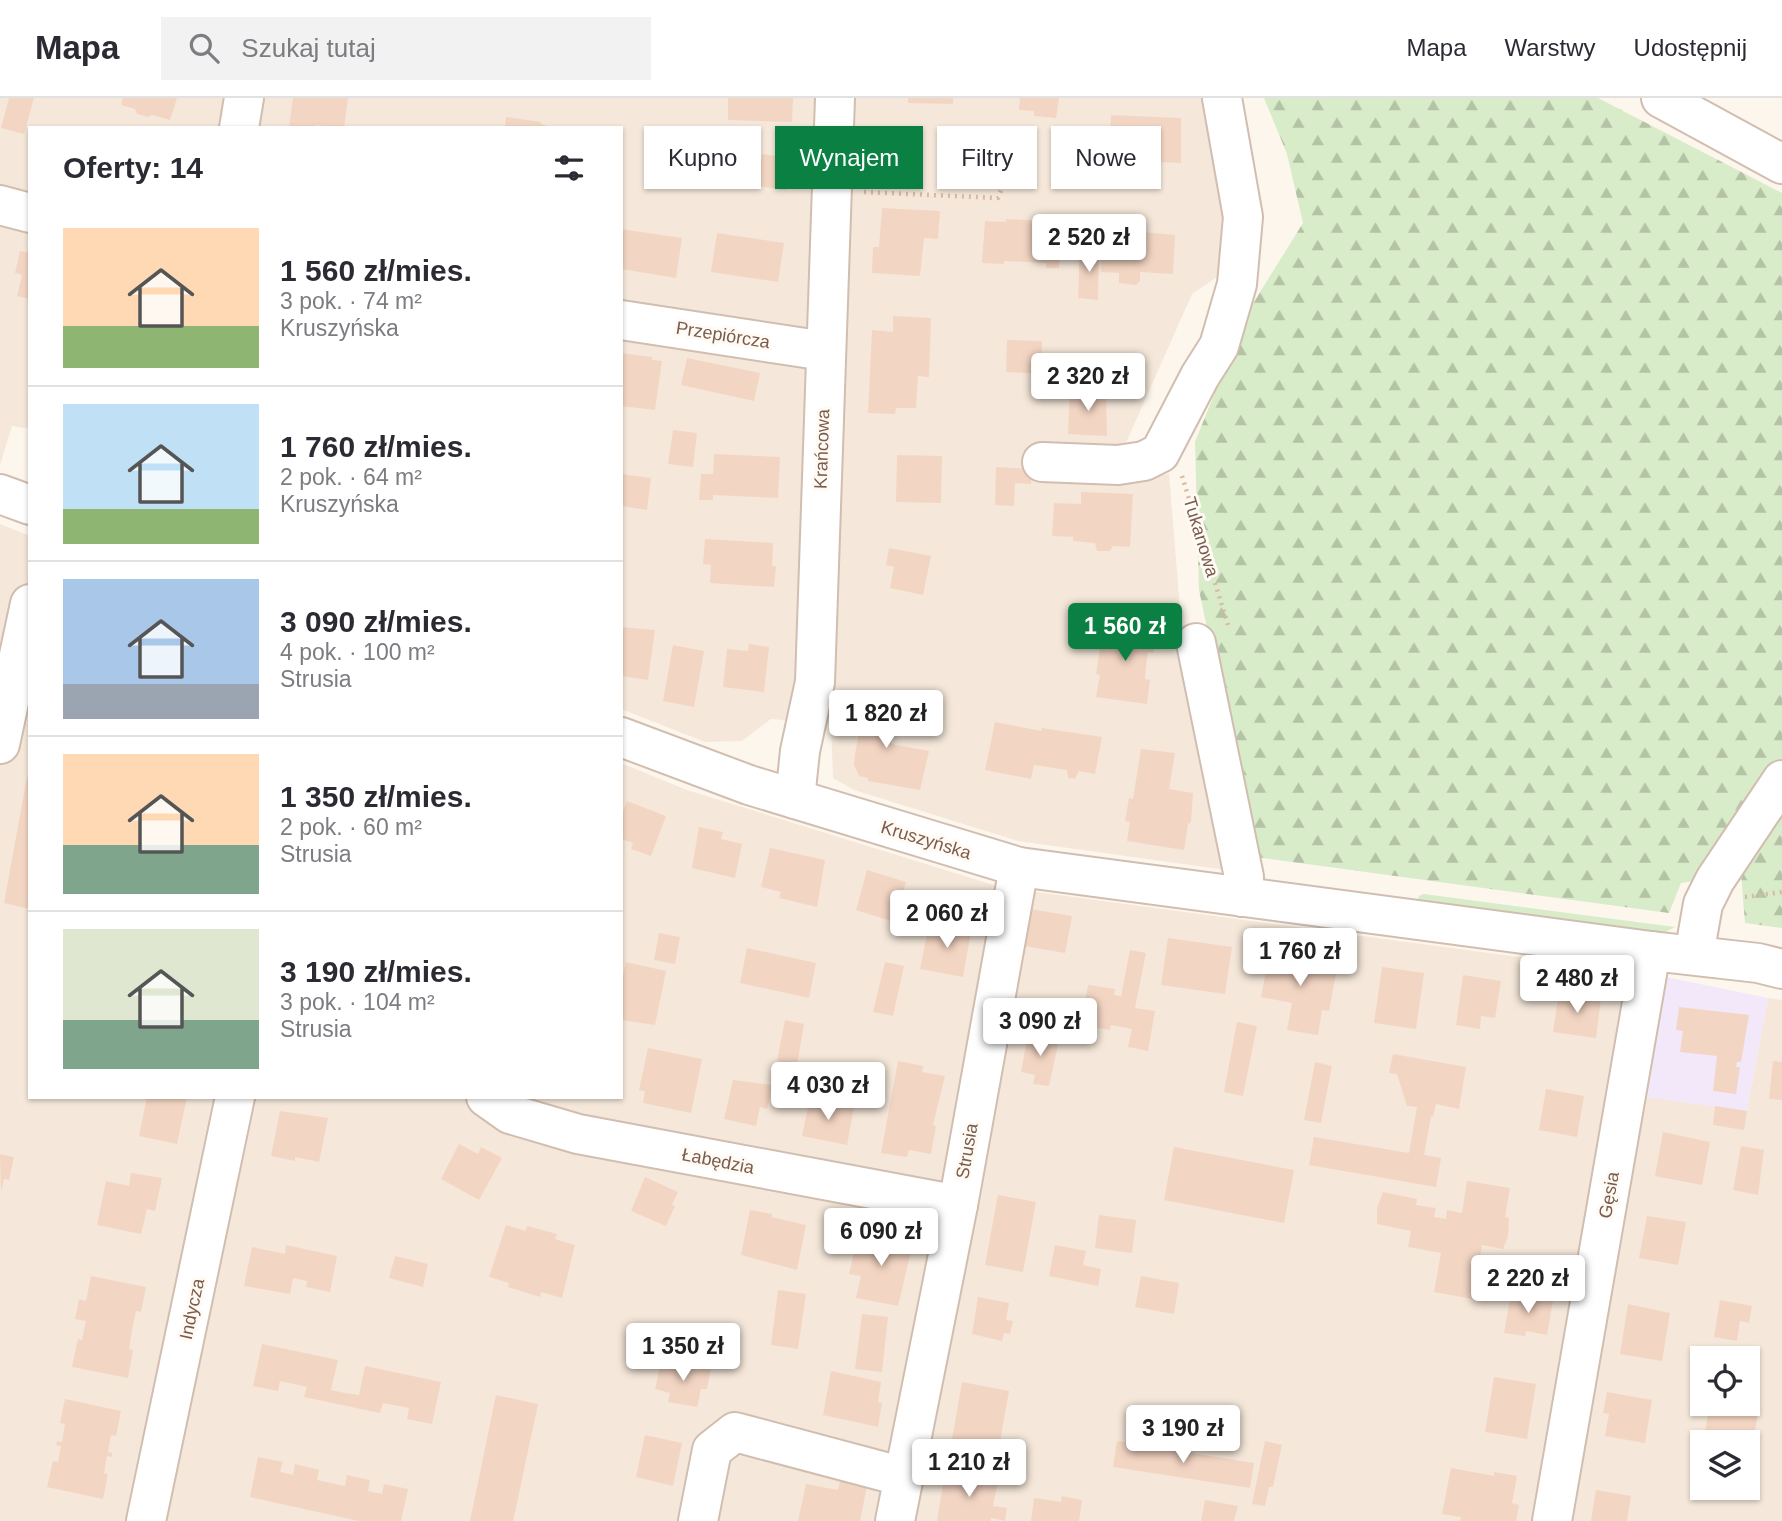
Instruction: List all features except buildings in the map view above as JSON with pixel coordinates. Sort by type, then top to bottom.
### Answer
[{"type":"street","points":[[239,126],[244,98]]},
{"type":"street","name":"Krańcowa","points":[[795,799],[800,751],[815,682],[835,98]]},
{"type":"street","points":[[1042,462],[1118,465],[1144,461],[1160,453],[1200,376],[1219,346],[1237,285],[1243,217],[1222,98]]},
{"type":"street","points":[[1661,98],[1782,164]]},
{"type":"street","points":[[0,205],[28,212]]},
{"type":"street","name":"Przepiórcza","points":[[623,320],[825,351]]},
{"type":"street","points":[[0,494],[28,504]]},
{"type":"street","points":[[0,744],[28,613]]},
{"type":"street","points":[[1196,643],[1244,877],[1242,897]]},
{"type":"street","name":"Kruszyńska","points":[[623,738],[749,785],[1019,867],[1758,963],[1782,969]]},
{"type":"street","points":[[1694,955],[1703,904],[1715,880],[1782,780]]},
{"type":"street","name":"Strusia","points":[[895,1521],[958,1205],[1019,867]]},
{"type":"street","name":"Gęsia","points":[[1552,1521],[1651,951]]},
{"type":"street","name":"Indycza","points":[[146,1521],[235,1099]]},
{"type":"street","name":"Łabędzia","points":[[489,1099],[510,1114],[578,1134],[958,1205]]},
{"type":"street","points":[[698,1521],[712,1450],[735,1432],[904,1477]]},
{"type":"path","points":[[831,191],[998,198],[1002,189]]},
{"type":"path","name":"Tukanowa","points":[[1160,453],[1181,471],[1231,635],[1196,643]]},
{"type":"shaded area","points":[[0,98],[1204,98],[1223,209],[1217,277],[1192,294],[1125,445],[1137,478],[1169,474],[1182,633],[1226,870],[1018,841],[854,790],[833,778],[831,724],[771,719],[742,741],[705,742],[623,710],[623,126],[28,126],[28,429],[12,426],[0,465]]},
{"type":"shaded area","points":[[0,524],[28,535],[28,1099],[623,1099],[623,764],[687,790],[1000,887],[1666,977],[1645,1096],[1747,1110],[1768,998],[1782,1000],[1782,1521],[0,1521]]},
{"type":"shaded area","points":[[1666,977],[1768,998],[1747,1111],[1645,1097]]},
{"type":"green space","points":[[1264,98],[1598,98],[1782,193],[1782,928],[1745,923],[1741,874],[1681,883],[1669,913],[1255,857],[1199,590],[1195,442],[1247,313],[1303,223],[1287,154]]},
{"type":"green space","points":[[1424,894],[1675,927],[1664,933],[1417,904],[1419,896]]}]
